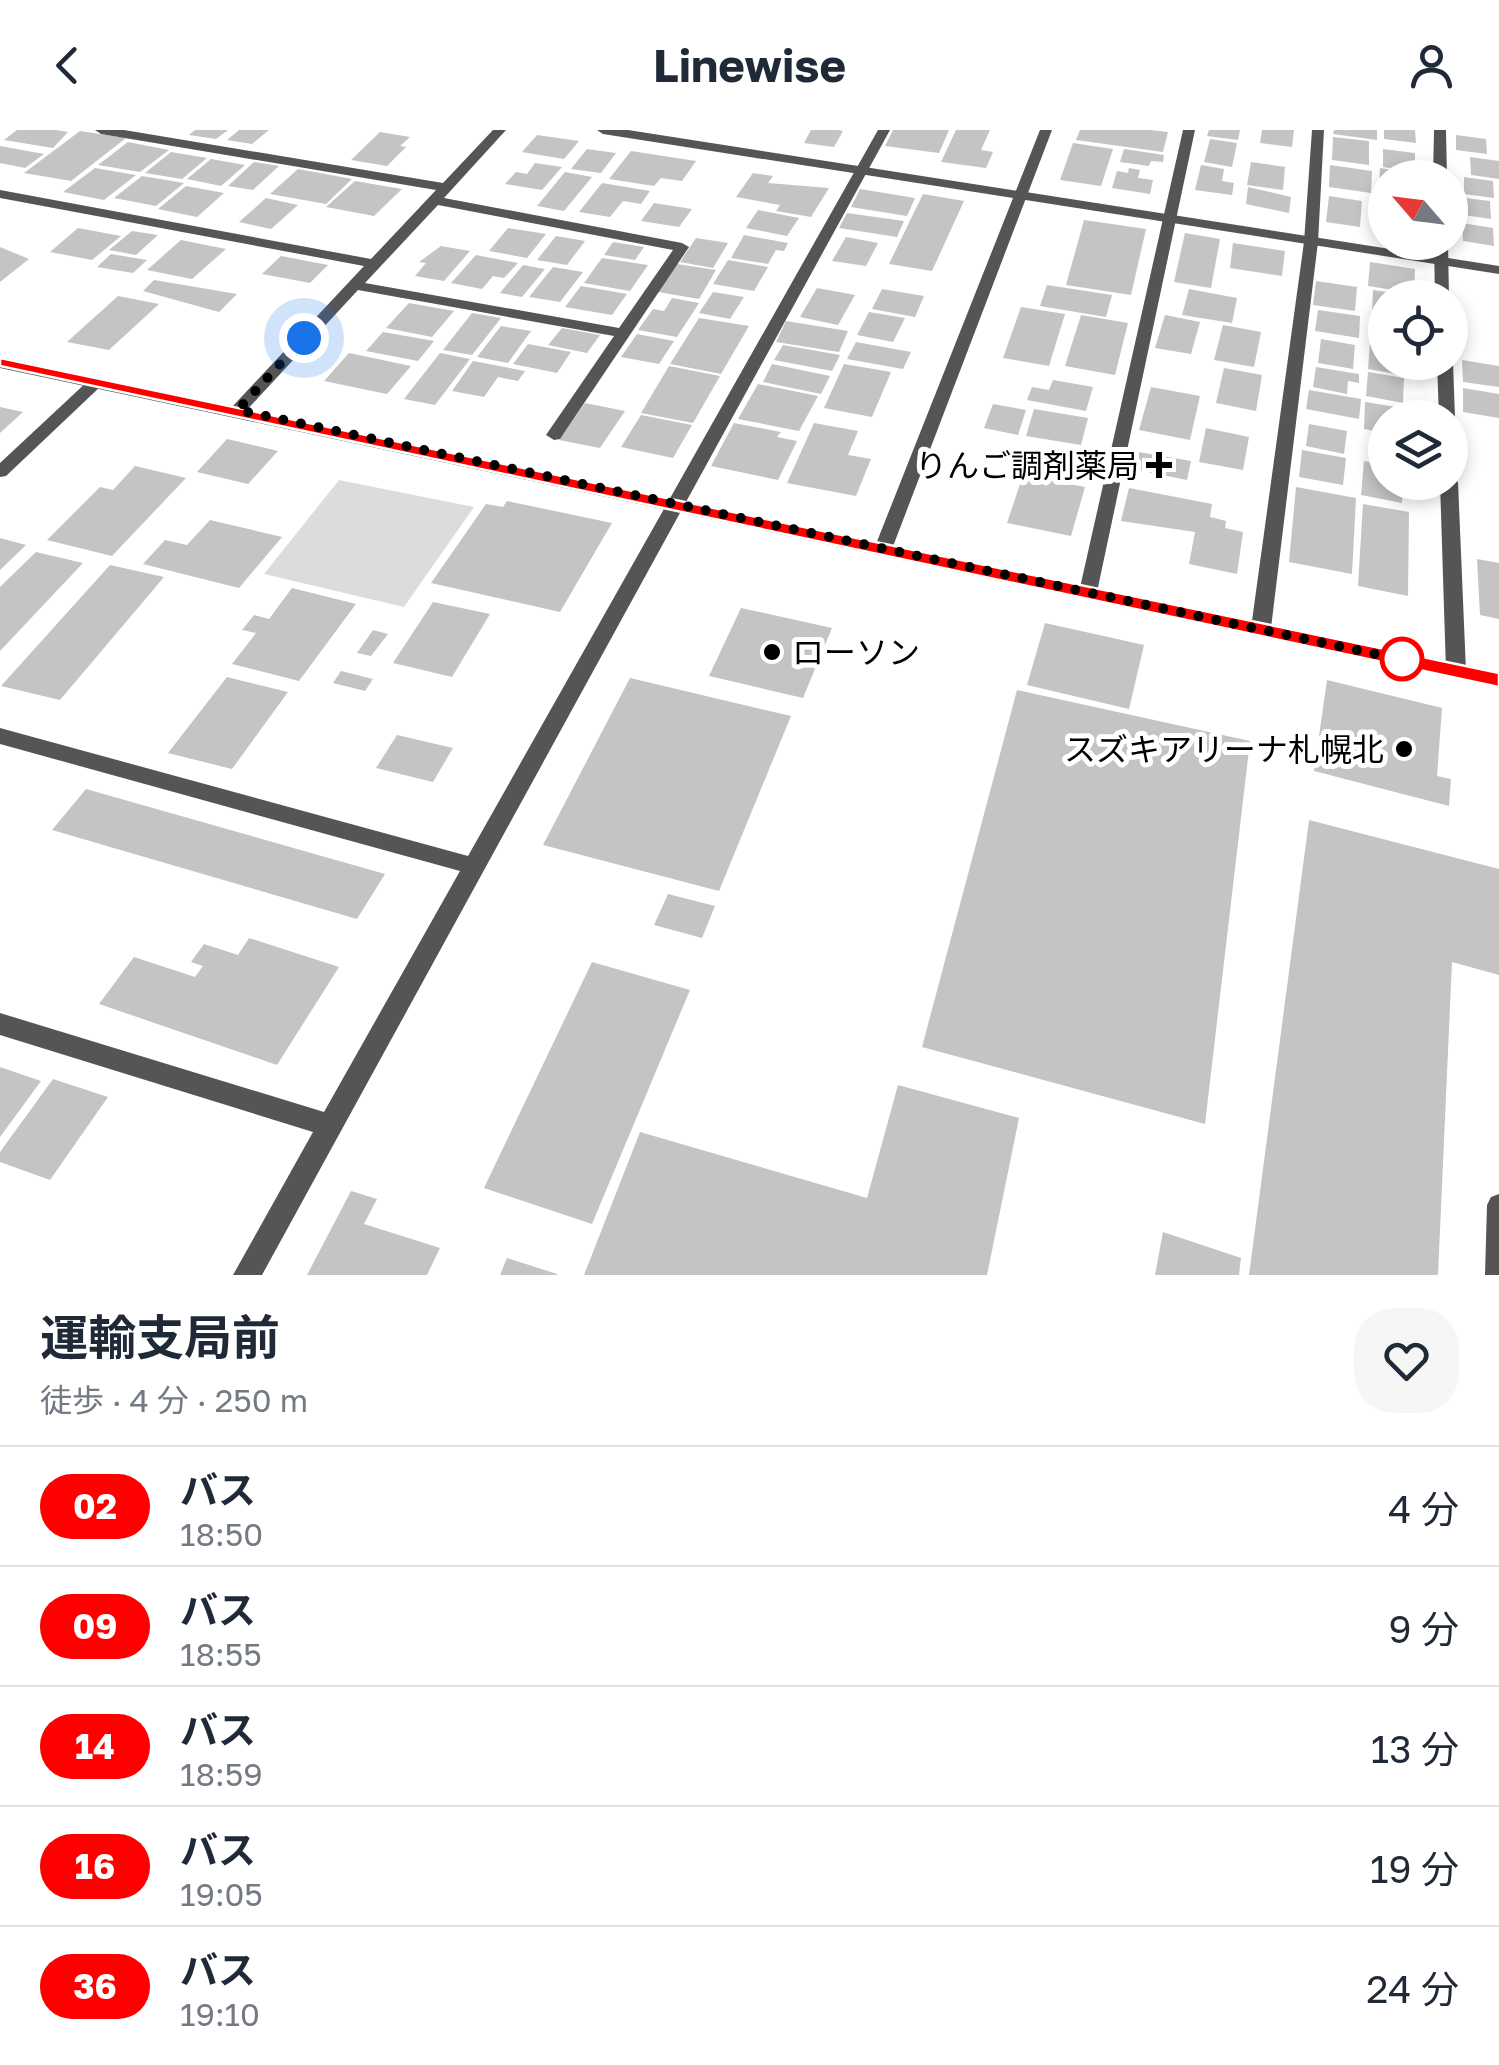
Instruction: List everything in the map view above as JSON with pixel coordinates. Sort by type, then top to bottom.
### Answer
[{"type":"street","points":[[102,130],[440,194],[682,247],[554,435]]},
{"type":"street","points":[[238,410],[500,130]]},
{"type":"street","points":[[603,130],[1499,270]]},
{"type":"street","points":[[247,1275],[884,130]]},
{"type":"street","points":[[883,549],[1046,130]]},
{"type":"street","points":[[1088,592],[1189,130]]},
{"type":"street","points":[[1261,628],[1310,242],[1318,130]]},
{"type":"street","points":[[1440,130],[1440,160]]},
{"type":"street","points":[[0,194],[375,264]]},
{"type":"street","points":[[1441,262],[1442,280]]},
{"type":"street","points":[[354,285],[623,333]]},
{"type":"street","points":[[0,363],[238,410],[1499,680]]},
{"type":"street","points":[[0,472],[95,383]]},
{"type":"street","points":[[1450,500],[1456,671]]},
{"type":"street","points":[[0,736],[476,867]]},
{"type":"street","points":[[0,1024],[328,1126]]},
{"type":"lane","points":[[1496,1275],[1499,1205]]},
{"type":"shaded area","points":[[339,480],[474,507],[404,607],[264,574]]},
{"type":"building","points":[[17,130],[68,132],[53,148],[4,140]]},
{"type":"building","points":[[195,130],[228,130],[216,139],[189,135]]},
{"type":"building","points":[[239,130],[269,130],[252,144],[227,140]]},
{"type":"building","points":[[811,130],[843,131],[834,147],[804,143]]},
{"type":"building","points":[[893,130],[949,130],[939,153],[885,146]]},
{"type":"building","points":[[956,130],[990,130],[981,150],[993,152],[986,168],[941,162]]},
{"type":"building","points":[[1080,130],[1168,132],[1163,152],[1076,140]]},
{"type":"building","points":[[1209,130],[1240,130],[1238,140],[1207,136]]},
{"type":"building","points":[[1262,130],[1294,130],[1292,147],[1260,143]]},
{"type":"building","points":[[1334,130],[1377,130],[1377,140],[1333,134]]},
{"type":"building","points":[[1384,130],[1415,130],[1416,143],[1384,139]]},
{"type":"building","points":[[80,131],[126,138],[71,181],[24,173]]},
{"type":"building","points":[[380,132],[410,137],[400,146],[406,147],[387,166],[351,160]]},
{"type":"building","points":[[537,135],[579,141],[564,159],[522,152]]},
{"type":"building","points":[[1456,135],[1486,139],[1487,154],[1456,150]]},
{"type":"building","points":[[1333,137],[1369,141],[1368,165],[1332,160]]},
{"type":"building","points":[[1210,139],[1237,143],[1232,167],[1204,162]]},
{"type":"building","points":[[128,142],[169,150],[140,172],[98,165]]},
{"type":"building","points":[[1073,143],[1113,149],[1101,186],[1060,180]]},
{"type":"building","points":[[0,146],[44,154],[25,168],[0,163]]},
{"type":"building","points":[[587,149],[616,153],[601,173],[571,169]]},
{"type":"building","points":[[1124,149],[1164,155],[1163,162],[1151,161],[1149,166],[1120,162]]},
{"type":"building","points":[[1383,149],[1415,153],[1415,160],[1383,160]]},
{"type":"building","points":[[631,151],[696,161],[682,181],[661,178],[654,186],[609,179]]},
{"type":"building","points":[[171,152],[207,158],[182,179],[145,173]]},
{"type":"building","points":[[1470,157],[1499,161],[1499,179],[1471,175]]},
{"type":"building","points":[[211,159],[245,165],[221,186],[187,179]]},
{"type":"building","points":[[254,162],[279,166],[253,190],[228,186]]},
{"type":"building","points":[[1251,162],[1285,167],[1283,190],[1247,185]]},
{"type":"building","points":[[535,163],[562,167],[542,190],[505,184],[516,172],[527,174]]},
{"type":"building","points":[[1201,165],[1224,169],[1222,181],[1234,183],[1232,195],[1195,190]]},
{"type":"building","points":[[1330,165],[1368,170],[1368,193],[1329,187]]},
{"type":"building","points":[[95,168],[136,175],[104,200],[63,192]]},
{"type":"building","points":[[1129,168],[1140,170],[1138,178],[1153,180],[1150,194],[1112,188],[1117,171],[1128,173]]},
{"type":"building","points":[[298,169],[352,179],[326,204],[270,194]]},
{"type":"building","points":[[565,172],[592,177],[564,211],[537,206]]},
{"type":"building","points":[[753,173],[773,176],[768,183],[829,188],[811,217],[776,211],[780,205],[736,197]]},
{"type":"building","points":[[142,176],[184,183],[156,206],[114,198]]},
{"type":"building","points":[[1468,178],[1493,181],[1494,198],[1468,195]]},
{"type":"building","points":[[355,181],[402,189],[374,216],[326,207]]},
{"type":"building","points":[[602,183],[650,191],[641,204],[623,201],[610,217],[579,212]]},
{"type":"building","points":[[186,186],[224,193],[197,217],[158,209]]},
{"type":"building","points":[[1248,187],[1291,197],[1289,213],[1246,204]]},
{"type":"building","points":[[860,189],[915,198],[907,216],[851,207]]},
{"type":"building","points":[[923,194],[964,201],[932,271],[889,264]]},
{"type":"building","points":[[1329,196],[1362,201],[1360,227],[1326,222]]},
{"type":"building","points":[[266,198],[298,205],[271,229],[239,222]]},
{"type":"building","points":[[1468,198],[1490,201],[1491,219],[1468,216]]},
{"type":"building","points":[[654,203],[692,209],[679,227],[641,221]]},
{"type":"building","points":[[758,210],[799,218],[787,236],[746,228]]},
{"type":"building","points":[[847,213],[904,221],[897,237],[839,228]]},
{"type":"building","points":[[1084,220],[1146,229],[1131,295],[1066,285]]},
{"type":"building","points":[[1468,224],[1493,228],[1494,246],[1468,242]]},
{"type":"building","points":[[78,228],[121,236],[92,260],[50,252]]},
{"type":"building","points":[[508,228],[546,234],[527,258],[489,251]]},
{"type":"building","points":[[132,231],[158,235],[136,255],[109,250]]},
{"type":"building","points":[[1185,233],[1220,239],[1211,288],[1174,282]]},
{"type":"building","points":[[744,235],[788,243],[784,251],[776,250],[768,264],[731,258]]},
{"type":"building","points":[[556,236],[585,241],[567,265],[537,260]]},
{"type":"building","points":[[846,237],[878,243],[866,266],[832,261]]},
{"type":"building","points":[[696,238],[728,243],[713,268],[680,262]]},
{"type":"building","points":[[181,240],[226,249],[192,279],[147,270]]},
{"type":"building","points":[[613,242],[644,247],[635,260],[604,255]]},
{"type":"building","points":[[1233,243],[1285,251],[1282,276],[1230,268]]},
{"type":"building","points":[[441,246],[470,251],[444,281],[415,276],[426,263],[419,262]]},
{"type":"building","points":[[0,247],[29,259],[0,282]]},
{"type":"building","points":[[111,254],[147,260],[133,273],[97,267]]},
{"type":"building","points":[[476,255],[518,263],[504,278],[493,276],[482,289],[451,283]]},
{"type":"building","points":[[281,256],[328,265],[310,283],[262,274]]},
{"type":"building","points":[[602,258],[648,265],[630,291],[584,283]]},
{"type":"building","points":[[728,260],[768,267],[754,291],[713,284]]},
{"type":"building","points":[[1370,262],[1415,269],[1415,280],[1368,280]]},
{"type":"building","points":[[677,264],[716,270],[699,299],[658,292]]},
{"type":"building","points":[[523,265],[545,269],[522,297],[500,293]]},
{"type":"building","points":[[553,267],[583,272],[560,302],[529,297]]},
{"type":"building","points":[[154,280],[237,294],[219,312],[143,291]]},
{"type":"building","points":[[1316,281],[1357,287],[1355,311],[1313,305]]},
{"type":"building","points":[[1047,285],[1112,295],[1106,317],[1040,306]]},
{"type":"building","points":[[581,286],[627,294],[612,315],[565,307]]},
{"type":"building","points":[[817,288],[855,295],[838,325],[800,317]]},
{"type":"building","points":[[882,289],[924,296],[915,317],[872,309]]},
{"type":"building","points":[[1189,289],[1237,298],[1232,323],[1182,315]]},
{"type":"building","points":[[713,292],[744,297],[730,319],[699,313]]},
{"type":"building","points":[[118,296],[159,304],[109,350],[67,342]]},
{"type":"building","points":[[672,298],[699,303],[677,337],[638,330],[653,309],[664,311]]},
{"type":"building","points":[[409,303],[454,311],[432,337],[386,328]]},
{"type":"building","points":[[1021,307],[1065,314],[1049,366],[1003,358]]},
{"type":"building","points":[[1318,310],[1360,316],[1359,338],[1315,331]]},
{"type":"building","points":[[869,312],[905,318],[893,342],[857,335]]},
{"type":"building","points":[[472,313],[501,318],[472,355],[443,350]]},
{"type":"building","points":[[1081,315],[1128,323],[1115,375],[1065,366]]},
{"type":"building","points":[[1165,315],[1200,322],[1191,354],[1155,348]]},
{"type":"building","points":[[699,318],[749,326],[721,374],[670,364]]},
{"type":"building","points":[[786,321],[848,331],[839,352],[776,342]]},
{"type":"building","points":[[1223,325],[1261,332],[1254,367],[1214,360]]},
{"type":"building","points":[[501,326],[531,331],[508,363],[477,357]]},
{"type":"building","points":[[562,328],[600,335],[587,353],[548,345]]},
{"type":"building","points":[[383,332],[434,341],[418,361],[366,351]]},
{"type":"building","points":[[637,334],[674,341],[659,364],[621,357]]},
{"type":"building","points":[[1321,339],[1355,345],[1353,369],[1318,363]]},
{"type":"building","points":[[856,342],[911,352],[903,369],[847,359]]},
{"type":"building","points":[[528,344],[571,352],[557,373],[513,364]]},
{"type":"building","points":[[783,345],[840,355],[832,371],[774,360]]},
{"type":"building","points":[[349,353],[411,366],[387,394],[324,381]]},
{"type":"building","points":[[440,353],[470,359],[435,405],[404,399]]},
{"type":"building","points":[[473,361],[525,371],[518,381],[498,377],[484,397],[452,391]]},
{"type":"building","points":[[1468,361],[1499,366],[1499,387],[1463,382],[1468,380]]},
{"type":"building","points":[[772,364],[830,376],[821,394],[763,382]]},
{"type":"building","points":[[844,364],[891,372],[872,417],[824,408]]},
{"type":"building","points":[[669,366],[720,376],[693,423],[641,413]]},
{"type":"building","points":[[1316,367],[1359,374],[1359,383],[1348,381],[1347,394],[1313,387]]},
{"type":"building","points":[[1224,368],[1262,375],[1256,411],[1216,403]]},
{"type":"building","points":[[1368,372],[1368,380],[1404,380],[1403,400],[1366,396]]},
{"type":"building","points":[[1053,380],[1093,387],[1086,411],[1027,400],[1032,387],[1049,390]]},
{"type":"building","points":[[758,384],[818,396],[799,431],[738,419]]},
{"type":"building","points":[[1151,387],[1200,396],[1190,440],[1139,430]]},
{"type":"building","points":[[1463,388],[1499,394],[1499,418],[1468,413],[1468,400],[1463,400]]},
{"type":"building","points":[[1309,390],[1361,399],[1359,419],[1306,409]]},
{"type":"building","points":[[1365,402],[1368,430],[1364,429]]},
{"type":"building","points":[[585,403],[625,411],[600,448],[559,440]]},
{"type":"building","points":[[993,404],[1026,410],[1018,435],[984,428]]},
{"type":"building","points":[[0,407],[23,412],[0,433]]},
{"type":"building","points":[[1034,409],[1088,418],[1081,445],[1026,436]]},
{"type":"building","points":[[641,415],[692,425],[673,458],[621,447]]},
{"type":"building","points":[[734,423],[781,432],[777,437],[797,441],[778,480],[711,466]]},
{"type":"building","points":[[814,423],[858,431],[848,455],[871,459],[856,496],[787,483]]},
{"type":"building","points":[[1309,424],[1347,431],[1344,454],[1306,446]]},
{"type":"building","points":[[1206,428],[1249,437],[1243,470],[1199,462]]},
{"type":"building","points":[[227,439],[278,451],[248,484],[197,472]]},
{"type":"building","points":[[1302,450],[1346,458],[1343,485],[1299,477]]},
{"type":"building","points":[[1133,451],[1191,461],[1187,480],[1128,468]]},
{"type":"building","points":[[1364,461],[1368,462],[1368,496],[1361,495]]},
{"type":"building","points":[[135,466],[186,478],[112,556],[47,540],[100,487],[113,490]]},
{"type":"building","points":[[1023,475],[1085,487],[1071,536],[1007,523]]},
{"type":"building","points":[[1296,487],[1356,498],[1352,574],[1289,562]]},
{"type":"building","points":[[1129,488],[1212,504],[1210,517],[1226,521],[1225,528],[1243,532],[1237,574],[1189,564],[1195,532],[1121,521]]},
{"type":"building","points":[[507,501],[612,523],[560,612],[431,583],[486,504],[503,507]]},
{"type":"building","points":[[1363,504],[1409,512],[1408,596],[1358,586]]},
{"type":"building","points":[[210,520],[282,537],[239,588],[143,564],[165,540],[187,545]]},
{"type":"building","points":[[0,538],[26,545],[0,570]]},
{"type":"building","points":[[36,552],[83,563],[0,651],[0,587]]},
{"type":"building","points":[[1477,559],[1499,563],[1499,619],[1480,615]]},
{"type":"building","points":[[110,565],[164,577],[60,700],[1,686]]},
{"type":"building","points":[[292,588],[356,604],[299,681],[232,664],[256,633],[242,630],[254,615],[269,619]]},
{"type":"building","points":[[433,602],[490,614],[452,677],[393,663]]},
{"type":"building","points":[[741,608],[832,628],[803,698],[709,676]]},
{"type":"building","points":[[1045,623],[1144,645],[1129,709],[1027,685]]},
{"type":"building","points":[[373,630],[388,634],[371,656],[357,653]]},
{"type":"building","points":[[341,671],[373,679],[365,691],[333,683]]},
{"type":"building","points":[[227,677],[288,692],[232,769],[168,753]]},
{"type":"building","points":[[630,678],[791,716],[719,891],[543,845]]},
{"type":"building","points":[[1327,680],[1442,708],[1437,776],[1451,779],[1449,806],[1314,771]]},
{"type":"building","points":[[1017,690],[1250,741],[1205,1124],[922,1047]]},
{"type":"building","points":[[397,735],[453,748],[433,782],[376,768]]},
{"type":"building","points":[[86,789],[385,874],[357,919],[52,830]]},
{"type":"building","points":[[1309,820],[1499,869],[1499,975],[1452,962],[1438,1275],[1249,1275]]},
{"type":"building","points":[[668,894],[715,906],[702,938],[654,925]]},
{"type":"building","points":[[249,938],[339,967],[277,1065],[99,1004],[134,957],[195,977],[203,966],[191,962],[204,944],[238,955]]},
{"type":"building","points":[[592,962],[690,990],[592,1224],[484,1188]]},
{"type":"building","points":[[0,1067],[41,1081],[0,1137]]},
{"type":"building","points":[[53,1079],[108,1097],[50,1180],[0,1162],[0,1152]]},
{"type":"building","points":[[898,1085],[1019,1118],[987,1275],[584,1275],[640,1132],[867,1198]]},
{"type":"building","points":[[351,1191],[377,1199],[364,1224],[440,1248],[427,1275],[307,1275]]},
{"type":"building","points":[[1163,1232],[1241,1258],[1239,1275],[1155,1275]]},
{"type":"building","points":[[507,1258],[557,1274],[557,1275],[500,1275]]},
{"type":"bus line","name":"02","points":[[0,363],[238,410],[1499,680]]},
{"type":"place","name":"りんご調剤薬局","points":[[1159,465]]},
{"type":"place","name":"ローソン","points":[[772,652]]},
{"type":"place","name":"スズキアリーナ札幌北","points":[[1404,749]]},
{"type":"route","points":[[304,338],[238,410],[1417,663],[1402,659]]}]
